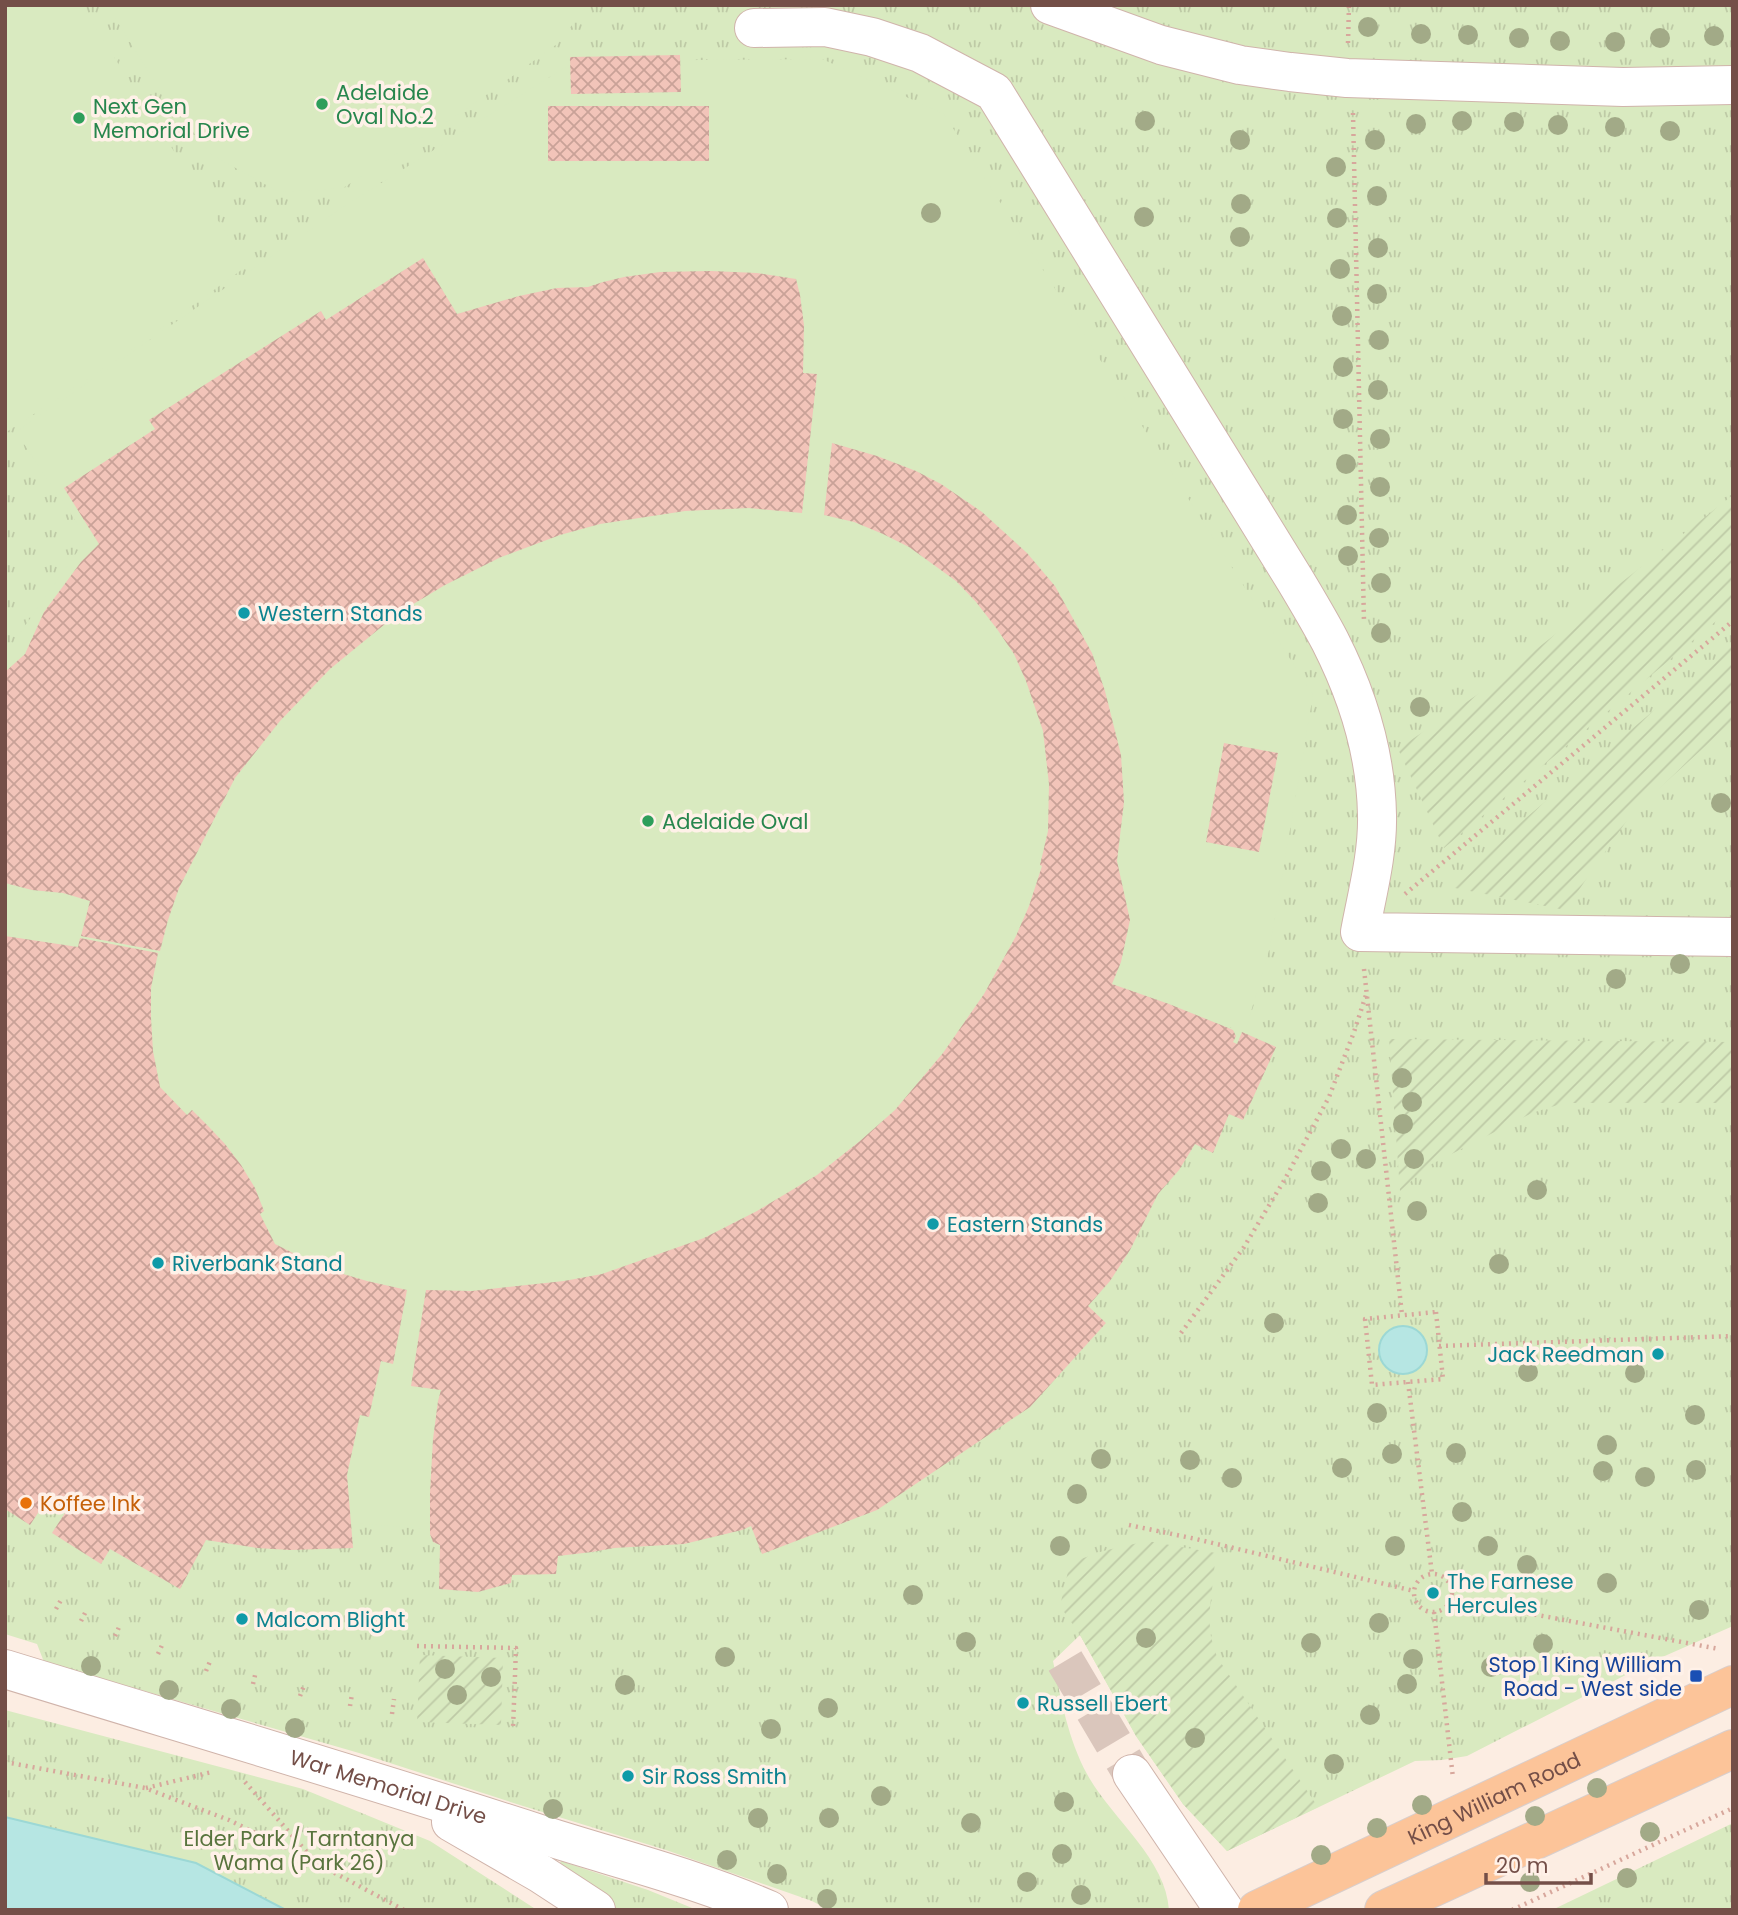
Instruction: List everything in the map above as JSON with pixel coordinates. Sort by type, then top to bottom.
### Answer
[{"type":"main road","name":"King William Road","points":[[1257,1910],[1733,1685]]},
{"type":"main road","points":[[1384,1910],[1733,1749]]},
{"type":"street","points":[[1050,5],[1161,45],[1240,65],[1290,72],[1347,78],[1610,87],[1733,85]]},
{"type":"street","points":[[754,28],[825,27],[872,37],[920,53],[994,92],[1295,580],[1330,642],[1367,736],[1375,777],[1378,817],[1373,865],[1360,932],[1733,937]]},
{"type":"street","name":"War Memorial Drive","points":[[5,1668],[570,1844],[678,1875],[769,1910]]},
{"type":"street","points":[[1132,1774],[1224,1910]]},
{"type":"street","points":[[384,1784],[541,1874],[596,1910]]},
{"type":"path","points":[[1353,102],[1364,628]]},
{"type":"path","points":[[1402,1315],[1360,932],[1733,621]]},
{"type":"path","points":[[1181,1333],[1244,1247],[1286,1179],[1329,1097],[1367,992]]},
{"type":"path","points":[[1436,1312],[1439,1346],[1443,1379],[1372,1385],[1366,1319],[1436,1312]]},
{"type":"path","points":[[1439,1346],[1733,1336]]},
{"type":"path","points":[[1408,1382],[1432,1574]]},
{"type":"path","points":[[1129,1525],[1414,1591]]},
{"type":"path","points":[[1432,1574],[1448,1581],[1452,1599],[1445,1608],[1434,1612],[1422,1609],[1417,1604],[1414,1591],[1420,1580],[1432,1574]]},
{"type":"path","points":[[1452,1599],[1719,1649]]},
{"type":"path","points":[[56,1609],[61,1600]]},
{"type":"path","points":[[81,1621],[86,1611]]},
{"type":"path","points":[[1434,1612],[1454,1785]]},
{"type":"path","points":[[115,1636],[120,1626]]},
{"type":"path","points":[[158,1654],[163,1643]]},
{"type":"path","points":[[417,1646],[516,1648],[513,1729]]},
{"type":"path","points":[[206,1671],[211,1659]]},
{"type":"path","points":[[253,1684],[256,1671]]},
{"type":"path","points":[[300,1696],[304,1684]]},
{"type":"path","points":[[350,1706],[352,1694]]},
{"type":"path","points":[[391,1714],[394,1699]]},
{"type":"path","points":[[5,1762],[145,1788],[229,1820],[404,1910]]},
{"type":"path","points":[[145,1788],[220,1770]]},
{"type":"path","points":[[240,1776],[316,1863]]},
{"type":"path","points":[[1511,1910],[1733,1808]]},
{"type":"green space","name":"Elder Park / Tarntanya Wama (Park 26)","points":[[5,5],[1733,5],[1733,1626],[1651,1662],[1467,1756],[1415,1761],[1227,1851],[1183,1804],[1136,1736],[1080,1635],[1053,1661],[1070,1733],[1080,1761],[1097,1790],[1148,1855],[1166,1891],[1169,1910],[829,1910],[812,1901],[666,1850],[359,1753],[44,1662],[37,1644],[5,1634]]},
{"type":"green space","name":"Next Gen Memorial Drive","points":[[5,5],[81,5],[247,266],[124,355],[5,433]]},
{"type":"green space","name":"Adelaide Oval No.2","points":[[107,5],[588,5],[557,44],[465,110],[343,188],[279,192],[212,155],[165,98]]},
{"type":"green space","name":"Adelaide Oval","points":[[822,59],[944,114],[1313,695],[1270,947],[1245,1032],[1230,1027],[1192,1120],[433,1530],[348,1522],[5,1407],[5,654],[87,538],[16,432],[340,209],[575,61]]},
{"type":"green space","points":[[1733,495],[1733,607],[1444,848],[1398,749],[1484,690]]},
{"type":"green space","points":[[1733,644],[1733,721],[1632,813],[1565,910],[1445,886]]},
{"type":"green space","points":[[1389,1039],[1733,1042],[1733,1103],[1564,1103],[1532,1113],[1430,1165],[1400,1191]]},
{"type":"green space","points":[[1147,1541],[1216,1553],[1209,1617],[1217,1657],[1318,1807],[1227,1851],[1183,1804],[1136,1736],[1080,1635],[1060,1606],[1070,1563],[1103,1551]]},
{"type":"green space","points":[[420,1655],[503,1658],[501,1725],[417,1722]]},
{"type":"green space","name":"Elder Park / Tarntanya Wama (Park 26)","points":[[5,1710],[303,1789],[430,1841],[537,1910],[286,1910],[196,1863],[5,1817]]},
{"type":"green space","points":[[1733,1823],[1733,1910],[1552,1910]]},
{"type":"green space","points":[[561,1861],[648,1890],[697,1910],[618,1910],[558,1871]]},
{"type":"water","points":[[1403,1326],[1420,1333],[1427,1350],[1420,1367],[1403,1374],[1386,1367],[1379,1350],[1386,1333]]},
{"type":"water","points":[[5,1817],[196,1863],[286,1910],[5,1910]]},
{"type":"building","points":[[680,55],[681,92],[571,94],[570,57]]},
{"type":"building","points":[[548,106],[709,106],[709,161],[548,161]]},
{"type":"building","name":"Western Stands","points":[[423,258],[457,314],[557,288],[588,287],[624,277],[660,272],[757,273],[796,279],[804,325],[803,373],[817,374],[802,513],[749,508],[685,511],[600,524],[560,535],[501,557],[445,585],[385,624],[330,669],[280,721],[235,778],[179,888],[160,951],[81,936],[90,901],[63,893],[32,890],[5,883],[5,672],[25,654],[44,612],[81,562],[99,544],[64,488],[155,429],[149,420],[321,311],[326,320]]},
{"type":"building","name":"Eastern Stands","points":[[832,443],[877,456],[941,484],[982,512],[1027,553],[1055,586],[1092,653],[1105,691],[1121,755],[1124,802],[1117,861],[1130,920],[1121,962],[1112,984],[1233,1030],[1236,1036],[1233,1042],[1237,1044],[1242,1032],[1276,1047],[1243,1120],[1229,1114],[1213,1153],[1195,1144],[1179,1170],[1158,1194],[1130,1250],[1110,1281],[1088,1306],[1106,1323],[1030,1407],[877,1510],[762,1554],[751,1526],[684,1544],[614,1548],[558,1556],[556,1574],[512,1575],[511,1583],[478,1592],[439,1589],[440,1545],[433,1542],[430,1534],[430,1493],[433,1439],[441,1390],[411,1386],[426,1290],[472,1291],[602,1274],[704,1238],[757,1211],[817,1175],[895,1110],[943,1053],[984,994],[1029,906],[1042,866],[1040,865],[1048,831],[1049,784],[1043,731],[1026,681],[1014,654],[997,629],[956,581],[909,547],[883,534],[854,522],[824,515]]},
{"type":"building","points":[[1224,743],[1278,753],[1259,852],[1206,842]]},
{"type":"building","name":"Riverbank Stand","points":[[5,936],[78,947],[80,938],[158,953],[151,988],[151,1018],[153,1051],[160,1087],[187,1115],[192,1110],[241,1165],[255,1188],[264,1211],[260,1214],[275,1244],[323,1268],[407,1290],[393,1364],[381,1361],[369,1417],[360,1415],[347,1475],[353,1548],[290,1550],[206,1540],[180,1589],[110,1549],[101,1564],[52,1533],[65,1513],[46,1501],[30,1525],[5,1509]]},
{"type":"tunnel","points":[[1065,1661],[1132,1774]]},
{"type":"place","name":"Adelaide Oval No.2","points":[[322,104]]},
{"type":"place","name":"Next Gen Memorial Drive","points":[[79,118]]},
{"type":"place","name":"Western Stands","points":[[244,613]]},
{"type":"place","name":"Adelaide Oval","points":[[648,821]]},
{"type":"place","name":"Eastern Stands","points":[[933,1224]]},
{"type":"place","name":"Riverbank Stand","points":[[158,1263]]},
{"type":"place","name":"Jack Reedman","points":[[1658,1354]]},
{"type":"place","name":"Koffee Ink","points":[[26,1503]]},
{"type":"place","name":"The Farnese Hercules","points":[[1433,1593]]},
{"type":"place","name":"Malcom Blight","points":[[242,1619]]},
{"type":"place","name":"Stop 1 King William Road - West side","points":[[1696,1676]]},
{"type":"place","name":"Russell Ebert","points":[[1023,1703]]},
{"type":"place","name":"Sir Ross Smith","points":[[628,1776]]}]
